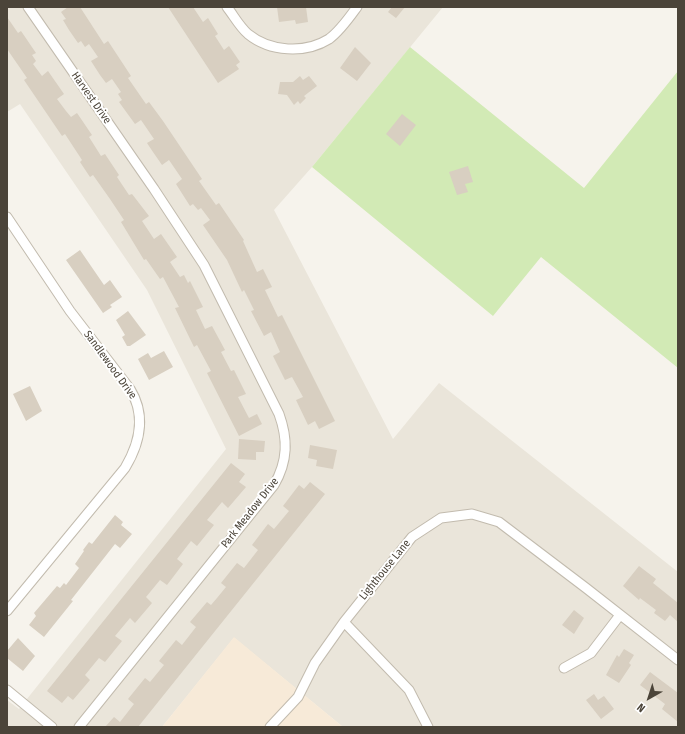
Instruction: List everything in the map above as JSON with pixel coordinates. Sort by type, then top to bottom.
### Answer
[{"type":"street","name":"Harvest Drive","points":[[28,7],[154,189]]},
{"type":"street","points":[[227,7],[248,34],[268,45],[297,49],[319,44],[338,31],[358,7]]},
{"type":"street","name":"Park Meadow Drive","points":[[79,727],[266,495],[280,475],[285,455],[286,437],[279,414],[204,265],[154,189]]},
{"type":"street","name":"Sandlewood Drive","points":[[7,217],[70,310],[130,389],[139,409],[140,426],[135,448],[125,468],[7,611]]},
{"type":"street","name":"Lighthouse Lane","points":[[270,727],[298,697],[315,663],[344,622],[412,537],[441,518],[472,514],[499,522],[678,660]]},
{"type":"street","points":[[564,668],[590,653],[620,615]]},
{"type":"street","points":[[344,622],[409,690],[428,727]]},
{"type":"street","points":[[7,690],[52,727]]},
{"type":"shaded area","points":[[7,7],[443,7],[312,167],[274,210],[393,439],[439,383],[678,572],[678,727],[343,727],[234,638],[162,727],[7,727],[7,700],[19,709],[226,449],[147,290],[20,104],[7,112]]},
{"type":"shaded area","points":[[234,637],[343,727],[162,727]]},
{"type":"green space","points":[[410,47],[584,188],[678,71],[678,368],[541,257],[493,316],[312,167]]},
{"type":"building","points":[[68,7],[80,7],[104,44],[108,41],[131,76],[128,78],[146,104],[149,102],[163,121],[202,179],[199,181],[216,205],[219,203],[244,240],[243,241],[257,272],[263,269],[272,287],[265,290],[278,317],[282,315],[335,421],[319,429],[315,421],[308,425],[296,400],[303,397],[292,377],[285,380],[273,356],[280,352],[271,332],[264,336],[251,311],[254,310],[244,290],[242,292],[227,260],[203,225],[210,220],[201,208],[198,210],[193,204],[190,206],[176,184],[182,179],[169,160],[162,165],[153,152],[147,143],[154,139],[141,120],[135,124],[119,102],[122,100],[118,94],[121,92],[112,79],[106,83],[100,75],[91,61],[98,57],[89,44],[85,47],[81,41],[78,43],[69,30],[63,20],[66,19],[61,12]]},
{"type":"building","points":[[168,7],[193,7],[203,22],[208,18],[218,34],[215,36],[224,50],[229,46],[240,62],[236,65],[239,69],[218,83]]},
{"type":"building","points":[[277,7],[306,7],[308,22],[296,24],[295,20],[279,22]]},
{"type":"building","points":[[392,7],[405,7],[396,18],[388,12]]},
{"type":"building","points":[[7,17],[18,33],[21,31],[36,53],[32,55],[36,61],[33,64],[42,76],[48,71],[64,94],[57,99],[71,117],[77,113],[92,135],[89,137],[101,156],[105,154],[119,175],[117,177],[129,195],[132,194],[149,216],[142,221],[154,239],[161,234],[177,257],[170,262],[180,277],[184,275],[188,283],[190,281],[203,307],[196,310],[205,329],[212,326],[225,350],[221,352],[231,371],[234,370],[246,394],[238,397],[249,418],[257,414],[262,424],[239,436],[207,373],[211,371],[197,345],[194,347],[175,308],[179,307],[163,277],[160,279],[146,259],[144,260],[121,222],[124,220],[110,199],[93,175],[90,177],[80,162],[82,160],[65,134],[62,136],[24,80],[27,78],[7,49]]},
{"type":"building","points":[[355,47],[371,63],[357,81],[340,68]]},
{"type":"building","points":[[300,76],[303,80],[309,76],[317,86],[304,96],[306,98],[300,104],[298,101],[294,105],[287,95],[278,94],[280,82],[293,82]]},
{"type":"building","points":[[402,114],[416,125],[400,146],[386,134]]},
{"type":"building","points":[[468,166],[473,182],[465,184],[468,192],[457,195],[449,172]]},
{"type":"building","points":[[80,250],[104,285],[110,280],[122,297],[110,305],[112,307],[103,313],[66,260]]},
{"type":"building","points":[[128,311],[146,335],[130,346],[127,346],[122,337],[125,335],[116,320]]},
{"type":"building","points":[[164,351],[173,367],[149,380],[138,359],[148,353],[151,358]]},
{"type":"building","points":[[30,386],[42,411],[26,421],[13,394]]},
{"type":"building","points":[[239,439],[265,441],[264,452],[256,452],[256,460],[238,459]]},
{"type":"building","points":[[310,445],[337,450],[333,469],[316,466],[317,460],[308,458]]},
{"type":"building","points":[[231,463],[245,474],[239,482],[246,487],[228,508],[222,502],[207,520],[214,525],[197,546],[191,541],[177,559],[183,564],[167,585],[160,580],[146,597],[152,603],[135,623],[130,618],[115,636],[122,641],[105,662],[99,658],[85,675],[90,680],[73,700],[68,696],[62,703],[47,691]]},
{"type":"building","points":[[310,482],[325,494],[138,727],[105,727],[114,717],[120,722],[134,704],[128,699],[145,678],[150,682],[164,665],[159,661],[176,640],[182,645],[196,627],[190,622],[207,602],[211,605],[226,587],[221,583],[237,563],[244,568],[258,550],[252,545],[268,524],[274,529],[289,511],[283,506],[299,485],[304,489]]},
{"type":"building","points":[[115,515],[123,522],[121,525],[132,534],[120,548],[115,544],[71,600],[73,601],[44,637],[29,625],[36,616],[34,613],[57,586],[60,588],[64,583],[66,585],[79,568],[75,564],[84,551],[83,550],[89,542],[92,544]]},
{"type":"building","points":[[639,566],[656,579],[653,583],[678,603],[678,622],[670,615],[665,621],[654,613],[656,610],[640,598],[639,600],[623,586]]},
{"type":"building","points":[[574,610],[584,618],[574,634],[562,625]]},
{"type":"building","points":[[18,638],[35,656],[23,671],[7,658],[7,651]]},
{"type":"building","points":[[624,649],[634,655],[629,663],[631,665],[619,683],[606,675],[617,655],[619,657]]},
{"type":"building","points":[[650,672],[678,693],[678,722],[662,709],[665,704],[640,685]]},
{"type":"building","points":[[594,694],[598,700],[604,696],[614,709],[601,719],[586,700]]}]
